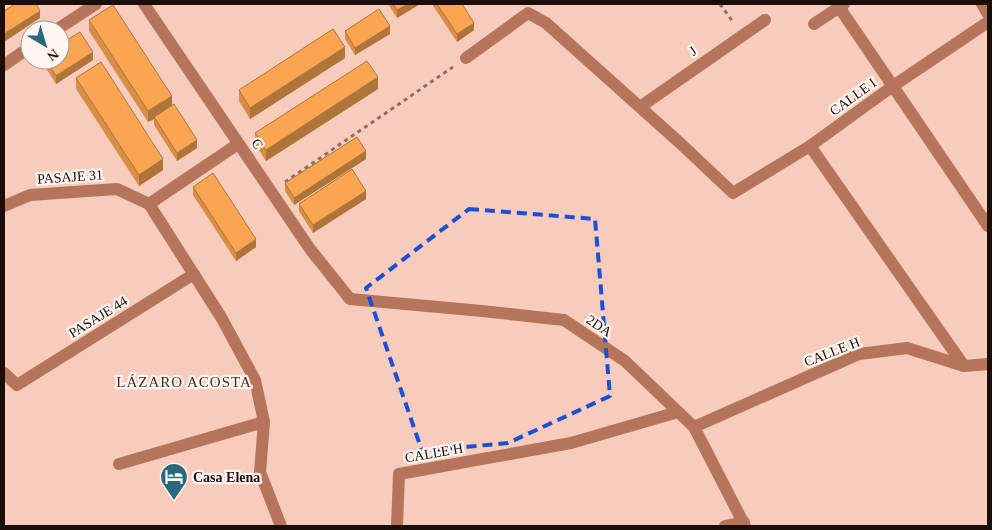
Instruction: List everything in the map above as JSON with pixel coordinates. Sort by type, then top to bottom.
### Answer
[{"type":"street","points":[[70,21],[96,4]]},
{"type":"street","name":"C","points":[[144,4],[310,249],[350,299]]},
{"type":"street","points":[[982,4],[988,14]]},
{"type":"street","points":[[814,24],[841,6],[988,226]]},
{"type":"street","points":[[466,58],[528,13],[546,23],[640,107]]},
{"type":"street","name":"J","points":[[640,107],[764,20]]},
{"type":"street","name":"CALLE I","points":[[640,107],[732,193],[810,146],[893,86],[988,22]]},
{"type":"street","points":[[4,64],[20,54]]},
{"type":"street","points":[[238,144],[149,204],[221,317],[255,380],[264,422],[260,472],[281,526]]},
{"type":"street","points":[[810,146],[964,366]]},
{"type":"street","name":"PASAJE 31","points":[[4,206],[30,195],[117,189],[149,204]]},
{"type":"street","name":"PASAJE 44","points":[[4,373],[17,385],[194,274]]},
{"type":"street","name":"2DA","points":[[350,299],[482,310],[564,320],[625,361],[694,427],[745,524]]},
{"type":"street","name":"CALLE H","points":[[694,427],[859,354],[907,348],[964,366],[988,364]]},
{"type":"street","name":"CALLE H","points":[[397,526],[398,474],[571,443],[678,412]]},
{"type":"street","points":[[119,464],[264,422]]},
{"type":"street","points":[[725,526],[745,524]]},
{"type":"path","points":[[720,4],[742,35]]},
{"type":"path","points":[[272,191],[466,58]]},
{"type":"highlighted area","points":[[469,209],[595,219],[610,396],[508,443],[422,451],[366,288]]},
{"type":"building","points":[[15,4],[36,4],[40,11],[26,20],[20,20],[20,24],[4,34],[4,11]]},
{"type":"building","points":[[393,4],[408,4],[397,10]]},
{"type":"building","points":[[437,4],[462,4],[474,23],[457,34]]},
{"type":"building","points":[[113,5],[172,96],[148,111],[89,20]]},
{"type":"building","points":[[379,9],[390,26],[355,48],[345,31]]},
{"type":"building","points":[[333,29],[345,47],[250,108],[239,90]]},
{"type":"building","points":[[80,32],[93,52],[70,67],[70,38]]},
{"type":"building","points":[[367,61],[378,77],[266,150],[255,133]]},
{"type":"building","points":[[101,62],[163,159],[139,175],[76,78]]},
{"type":"building","points":[[52,70],[65,70],[56,76]]},
{"type":"building","points":[[174,104],[197,140],[177,153],[154,117]]},
{"type":"building","points":[[357,137],[366,151],[294,198],[285,183]]},
{"type":"building","points":[[352,169],[366,191],[313,225],[299,204]]},
{"type":"building","points":[[213,173],[256,239],[236,253],[193,187]]},
{"type":"place","name":"Casa Elena","points":[[174,501]]},
{"type":"district","name":"LÁZARO ACOSTA","points":[[184,382]]}]
